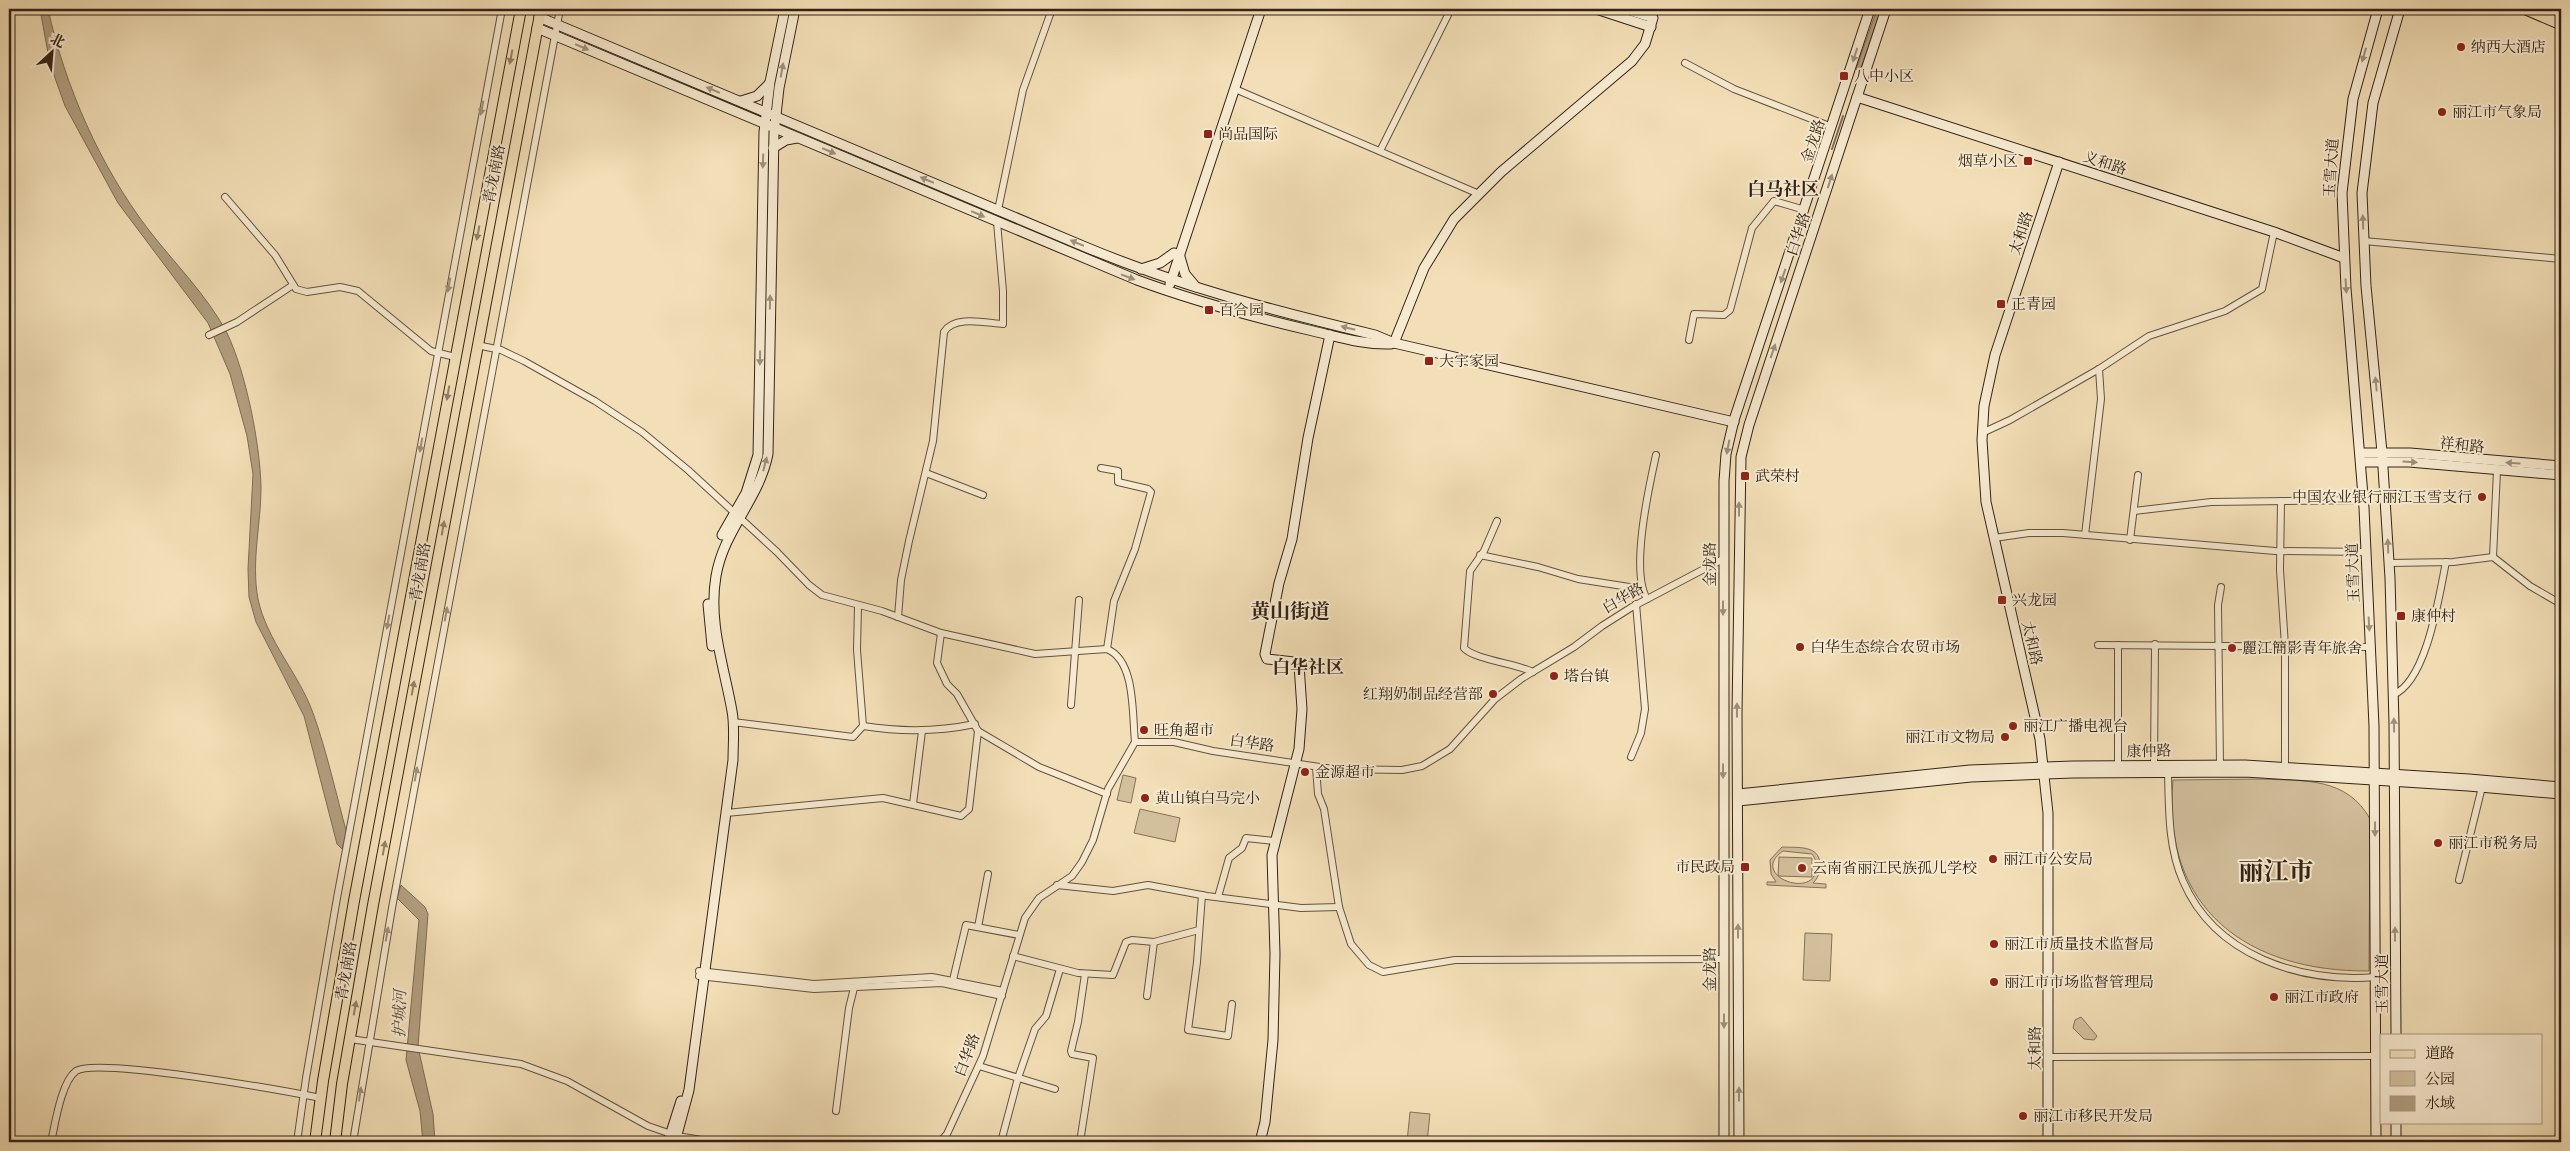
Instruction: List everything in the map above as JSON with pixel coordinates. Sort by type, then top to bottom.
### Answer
[{"type":"highway","points":[[2526,9],[2561,24]]},
{"type":"highway","points":[[2544,9],[2561,16]]},
{"type":"main road","name":"青龙南路","points":[[315,1142],[356,892],[521,9]]},
{"type":"main road","points":[[673,1138],[702,974],[733,760],[733,722],[716,636],[714,601],[716,574],[722,552],[751,483],[758,455],[764,140],[770,82],[785,9]]},
{"type":"main road","points":[[702,974],[727,744],[726,713],[710,636],[708,585],[716,550],[736,516],[759,483],[768,454],[774,128],[777,102],[795,9]]},
{"type":"main road","points":[[1164,290],[1255,9]]},
{"type":"main road","points":[[1141,269],[1160,263],[1176,253],[1261,9]]},
{"type":"main road","points":[[1596,9],[1652,23]]},
{"type":"main road","points":[[1625,9],[1652,23]]},
{"type":"main road","name":"金龙路","points":[[1724,1142],[1724,468],[1734,422],[1870,9]]},
{"type":"main road","name":"白华路","points":[[1738,558],[1739,469],[1745,435],[1886,9]]},
{"type":"main road","name":"玉雪大道","points":[[2376,1142],[2375,776],[2364,500],[2344,258],[2342,193],[2347,134],[2358,76],[2378,9]]},
{"type":"main road","name":"玉雪大道","points":[[2396,1034],[2395,778],[2389,563],[2383,457],[2369,318],[2362,193],[2370,120],[2384,59],[2400,9]]},
{"type":"main road","name":"青龙南路","points":[[334,1142],[350,1039],[540,13]]},
{"type":"main road","points":[[540,13],[557,24],[998,210],[1141,269],[1200,290],[1375,334],[1394,343],[1734,422]]},
{"type":"main road","points":[[1394,343],[1415,287],[1430,257],[1454,219],[1518,158],[1632,62],[1645,44],[1652,23]]},
{"type":"main road","points":[[537,28],[997,222],[1164,290],[1234,312],[1330,335],[1372,344],[1394,343]]},
{"type":"main road","points":[[740,101],[757,96],[770,82]]},
{"type":"main road","name":"义和路","points":[[1857,97],[2274,232],[2344,258]]},
{"type":"main road","points":[[777,102],[794,124]]},
{"type":"main road","points":[[744,116],[755,126],[764,140]]},
{"type":"main road","points":[[773,148],[786,140],[797,138]]},
{"type":"main road","name":"太和路","points":[[2048,1142],[2048,813],[2045,770],[1984,485],[1982,433],[1987,389],[2000,338],[2059,162]]},
{"type":"main road","points":[[1176,253],[1185,274],[1200,290]]},
{"type":"main road","points":[[1260,1142],[1265,1122],[1273,1040],[1275,961],[1272,855],[1274,842],[1297,764],[1302,722],[1301,668],[1294,662],[1267,659],[1265,654],[1279,583],[1292,539],[1308,438],[1330,335]]},
{"type":"main road","name":"祥和路","points":[[2361,457],[2561,466]]},
{"type":"main road","name":"祥和路","points":[[2383,457],[2497,471],[2561,475]]},
{"type":"main road","name":"金龙路","points":[[1738,558],[1739,1142]]},
{"type":"main road","name":"康仲路","points":[[1738,797],[2045,770],[2154,765],[2220,765],[2285,768],[2561,794]]},
{"type":"main road","name":"康仲路","points":[[2045,770],[2245,772],[2375,776]]},
{"type":"main road","name":"康仲路","points":[[2395,778],[2561,787]]},
{"type":"main road","points":[[2396,1124],[2396,1142]]},
{"type":"street","points":[[297,1142],[303,1094],[337,898],[502,9]]},
{"type":"street","points":[[353,1142],[368,1042],[495,349],[560,9]]},
{"type":"street","points":[[998,210],[1021,99],[1052,9]]},
{"type":"street","points":[[1380,151],[1451,9]]},
{"type":"street","points":[[1685,63],[1734,89],[1832,127]]},
{"type":"street","points":[[1234,89],[1479,194]]},
{"type":"street","points":[[225,197],[275,254],[293,285],[301,292],[340,287],[358,291],[431,350],[455,357]]},
{"type":"street","points":[[1689,340],[1694,314],[1724,315],[1730,310],[1752,228],[1774,201],[1805,210]]},
{"type":"street","points":[[898,617],[909,541],[934,441],[946,329],[956,322],[1003,324],[1003,291],[997,222]]},
{"type":"street","points":[[1982,433],[2010,420],[2099,369],[2149,336],[2225,311],[2262,289],[2274,232]]},
{"type":"street","points":[[2364,241],[2561,259]]},
{"type":"street","points":[[209,334],[225,325],[237,322],[293,285]]},
{"type":"street","points":[[477,345],[495,349],[524,361],[627,421],[673,457],[777,552],[813,589],[828,598],[898,617],[941,633],[1035,654],[1107,649],[1121,658],[1127,670],[1135,742]]},
{"type":"street","points":[[2085,535],[2101,399],[2099,369]]},
{"type":"street","points":[[1647,599],[1642,588],[1643,519],[1656,455]]},
{"type":"street","points":[[1101,468],[1118,471],[1118,482],[1148,489],[1150,492],[1135,549],[1114,601],[1107,649]]},
{"type":"street","points":[[2493,557],[2497,471]]},
{"type":"street","points":[[926,473],[983,495]]},
{"type":"street","points":[[2130,540],[2138,475]]},
{"type":"street","points":[[2134,511],[2210,502],[2364,500]]},
{"type":"street","points":[[2281,501],[2280,551],[2285,646],[2285,768]]},
{"type":"street","points":[[1497,521],[1480,555],[1472,566],[1469,576],[1465,649],[1470,653],[1515,664],[1533,672]]},
{"type":"street","points":[[1994,538],[2039,533],[2280,551],[2366,552]]},
{"type":"street","points":[[1480,555],[1538,567],[1578,579],[1642,588]]},
{"type":"street","points":[[2389,563],[2446,562],[2493,557],[2530,586],[2561,604]]},
{"type":"street","name":"白华路","points":[[940,1142],[947,1134],[979,1066],[1019,935],[1031,908],[1044,894],[1072,876],[1086,855],[1107,794],[1135,742],[1174,742],[1213,751],[1316,767],[1402,770],[1428,763],[1450,749],[1495,699],[1533,672],[1574,648],[1602,626],[1636,604],[1723,560]]},
{"type":"street","points":[[2393,696],[2408,684],[2428,645],[2446,562]]},
{"type":"street","points":[[2220,765],[2218,605],[2222,587]]},
{"type":"street","points":[[1071,705],[1079,600]]},
{"type":"street","points":[[1631,758],[1641,733],[1645,710],[1636,604]]},
{"type":"street","points":[[733,722],[853,737],[863,726],[856,650],[858,606]]},
{"type":"street","points":[[726,813],[876,798],[912,804],[952,816],[967,813],[978,731],[957,694],[947,684],[937,663],[941,633]]},
{"type":"street","points":[[2118,644],[2118,766]]},
{"type":"street","points":[[2154,765],[2155,644]]},
{"type":"street","points":[[2098,645],[2370,647]]},
{"type":"street","points":[[863,726],[922,731],[942,730],[975,724]]},
{"type":"street","points":[[912,804],[922,731]]},
{"type":"street","points":[[978,731],[1039,767],[1107,794]]},
{"type":"street","points":[[1316,767],[1318,794],[1324,809],[1339,907],[1351,944],[1370,965],[1389,973],[1455,960],[1724,959]]},
{"type":"street","points":[[2168,772],[2169,822],[2178,870],[2193,900],[2216,929],[2248,953],[2289,969],[2329,977],[2376,977]]},
{"type":"street","points":[[2459,880],[2482,787]]},
{"type":"street","points":[[1218,897],[1229,858],[1242,848],[1246,838],[1274,842]]},
{"type":"street","points":[[978,928],[988,874]]},
{"type":"street","points":[[1057,886],[1113,891],[1148,885],[1301,908],[1339,907]]},
{"type":"street","points":[[1202,894],[1197,962],[1188,1030],[1228,1036],[1232,1004]]},
{"type":"street","points":[[953,980],[966,925],[1019,935]]},
{"type":"street","points":[[1013,956],[1085,974],[1113,974],[1126,942],[1132,940],[1154,942],[1199,930]]},
{"type":"street","points":[[1147,996],[1154,942]]},
{"type":"street","points":[[1001,1142],[1018,1078],[1035,1029],[1046,1016],[1060,969]]},
{"type":"street","points":[[702,974],[807,984],[924,977],[953,980],[1002,994]]},
{"type":"street","points":[[702,974],[799,989],[936,983],[1002,994]]},
{"type":"street","points":[[1080,1142],[1093,1058],[1072,1054],[1071,1052],[1078,1022],[1085,974]]},
{"type":"street","points":[[836,1111],[849,1008],[854,988]]},
{"type":"street","points":[[350,1039],[421,1051],[495,1059],[536,1069],[567,1081],[638,1121],[673,1138],[714,1142]]},
{"type":"street","points":[[2048,1057],[2376,1056]]},
{"type":"street","points":[[979,1066],[1055,1089]]},
{"type":"street","points":[[51,1142],[68,1080],[76,1071],[83,1068],[123,1069],[248,1084],[321,1098]]},
{"type":"street","points":[[2557,1142],[2561,1126]]},
{"type":"green space","points":[[1123,775],[1136,778],[1131,803],[1117,800]]},
{"type":"green space","points":[[2263,779],[2309,781],[2337,788],[2349,795],[2360,805],[2370,819],[2369,971],[2325,968],[2286,960],[2251,945],[2221,924],[2198,897],[2182,864],[2173,825],[2173,780]]},
{"type":"green space","points":[[1140,809],[1180,818],[1175,842],[1134,833]]},
{"type":"green space","points":[[1782,847],[1812,850],[1819,858],[1820,865],[1820,870],[1813,883],[1826,884],[1826,888],[1767,885],[1767,882],[1776,882],[1771,874],[1770,860]],"holes":[[[1783,851],[1812,854],[1816,869],[1813,878],[1805,883],[1786,881],[1773,868],[1774,860]]]},
{"type":"green space","points":[[1779,857],[1812,858],[1812,877],[1778,876]]},
{"type":"green space","points":[[1805,933],[1832,934],[1830,981],[1803,980]]},
{"type":"green space","points":[[2081,1017],[2097,1036],[2094,1040],[2084,1039],[2073,1028],[2075,1020]]},
{"type":"green space","points":[[1410,1112],[1430,1114],[1427,1142],[1407,1142]]},
{"type":"water","points":[[40,9],[48,9],[55,38],[74,96],[86,124],[115,179],[148,229],[210,306],[227,333],[234,349],[251,408],[260,469],[261,501],[256,571],[258,599],[268,629],[300,685],[313,713],[347,834],[342,849],[337,844],[304,716],[256,622],[249,597],[248,569],[253,474],[247,436],[230,374],[208,323],[118,203],[65,106],[50,64]]},
{"type":"water","points":[[1877,9],[1881,9],[1860,71],[1856,69]]},
{"type":"water","points":[[401,885],[425,907],[428,914],[418,1047],[433,1114],[435,1142],[423,1142],[420,1111],[406,1060],[419,920],[397,898]]},
{"type":"waterway","points":[[1832,149],[1843,116]]},
{"type":"place","name":"纳西大酒店","points":[[2461,47]]},
{"type":"place","name":"八中小区","points":[[1844,76]]},
{"type":"place","name":"丽江市气象局","points":[[2442,112]]},
{"type":"place","name":"尚品国际","points":[[1208,134]]},
{"type":"place","name":"烟草小区","points":[[2028,161]]},
{"type":"place","name":"正青园","points":[[2001,304]]},
{"type":"place","name":"百合园","points":[[1209,310]]},
{"type":"place","name":"大宇家园","points":[[1429,361]]},
{"type":"place","name":"武荣村","points":[[1745,476]]},
{"type":"place","name":"中国农业银行丽江玉雪支行","points":[[2482,497]]},
{"type":"place","name":"兴龙园","points":[[2002,600]]},
{"type":"place","name":"康仲村","points":[[2401,616]]},
{"type":"place","name":"白华生态综合农贸市场","points":[[1800,647]]},
{"type":"place","name":"麗江簡影青年旅舍","points":[[2232,648]]},
{"type":"place","name":"塔台镇","points":[[1554,676]]},
{"type":"place","name":"红翔奶制品经营部","points":[[1493,694]]},
{"type":"place","name":"丽江广播电视台","points":[[2013,726]]},
{"type":"place","name":"旺角超市","points":[[1144,730]]},
{"type":"place","name":"丽江市文物局","points":[[2005,737]]},
{"type":"place","name":"金源超市","points":[[1305,772]]},
{"type":"place","name":"黄山镇白马完小","points":[[1145,798]]},
{"type":"place","name":"丽江市税务局","points":[[2438,843]]},
{"type":"place","name":"丽江市公安局","points":[[1993,859]]},
{"type":"place","name":"市民政局","points":[[1745,867]]},
{"type":"place","name":"云南省丽江民族孤儿学校","points":[[1802,868]]},
{"type":"place","name":"丽江市质量技术监督局","points":[[1994,944]]},
{"type":"place","name":"丽江市市场监督管理局","points":[[1994,982]]},
{"type":"place","name":"丽江市政府","points":[[2274,997]]},
{"type":"place","name":"丽江市移民开发局","points":[[2023,1116]]},
{"type":"district","name":"白马社区","points":[[1783,189]]},
{"type":"district","name":"黄山街道","points":[[1290,611]]},
{"type":"district","name":"白华社区","points":[[1308,667]]},
{"type":"district","name":"丽江市","points":[[2276,871]]},
{"type":"water label","name":"护城河","points":[[399,1014]]}]
